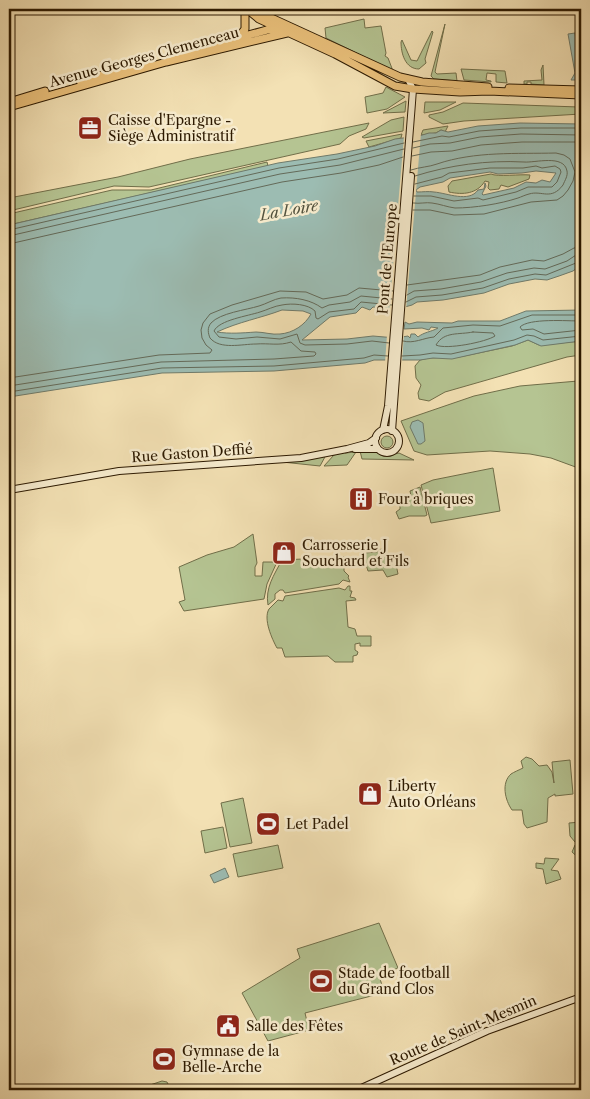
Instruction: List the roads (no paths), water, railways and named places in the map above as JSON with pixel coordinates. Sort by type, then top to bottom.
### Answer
[{"type":"main road","points":[[246,9],[259,19],[288,29],[391,73],[415,90]]},
{"type":"main road","points":[[238,38],[245,30],[246,9]]},
{"type":"main road","points":[[254,9],[395,86],[415,90],[581,93]]},
{"type":"main road","points":[[231,46],[288,29]]},
{"type":"main road","name":"Avenue Georges Clemenceau","points":[[9,102],[266,30],[288,29]]},
{"type":"main road","name":"Avenue Georges Clemenceau","points":[[9,107],[158,64],[252,41],[288,29]]},
{"type":"main road","points":[[351,63],[369,68],[415,90]]},
{"type":"main road","points":[[415,90],[430,83],[581,93]]},
{"type":"main road","points":[[415,90],[421,86],[479,87]]},
{"type":"main road","points":[[392,431],[415,90]]},
{"type":"main road","name":"Pont de l'Europe","points":[[383,430],[388,406],[415,90]]},
{"type":"main road","points":[[346,449],[378,449],[389,453],[396,448],[398,438],[392,431],[383,430],[376,438],[375,442],[378,449]]},
{"type":"main road","name":"Rue Gaston Deffié","points":[[9,490],[119,471],[301,458],[369,443],[376,438]]},
{"type":"main road","name":"Route de Saint-Mesmin","points":[[357,1090],[487,1031],[581,997]]},
{"type":"water","points":[[575,33],[581,80],[571,80],[575,73],[568,34]]},
{"type":"water","name":"La Loire","points":[[520,123],[581,124],[581,265],[573,271],[547,280],[535,279],[509,284],[484,293],[417,302],[394,310],[373,307],[370,310],[362,307],[356,313],[330,317],[302,340],[347,339],[373,336],[396,338],[408,336],[410,338],[411,334],[415,334],[418,337],[438,328],[431,327],[429,330],[422,328],[404,329],[405,322],[409,324],[417,322],[500,321],[526,311],[581,310],[581,341],[541,346],[528,340],[515,345],[452,359],[374,360],[365,363],[274,371],[162,373],[9,397],[9,225],[278,163],[337,154],[375,146],[395,139],[436,133],[441,130],[448,132],[478,126]],"holes":[[[536,171],[556,173],[550,182],[542,180],[536,183],[526,182],[514,188],[483,195],[486,186],[485,183],[484,189],[464,197],[432,192],[417,192],[416,190],[450,178],[490,172],[498,174]],[[282,310],[303,311],[311,314],[298,328],[285,333],[217,332],[233,325]]]},
{"type":"water","points":[[418,420],[423,423],[425,441],[421,444],[418,444],[410,427],[412,422]]},
{"type":"water","points":[[225,868],[229,877],[214,883],[210,875]]},
{"type":"tram line","points":[[386,9],[396,9]]},
{"type":"place","name":"Caisse d'Epargne - Siège Administratif","points":[[90,128]]},
{"type":"place","name":"Four à briques","points":[[361,499]]},
{"type":"place","name":"Carrosserie J Souchard et Fils","points":[[284,553]]},
{"type":"place","name":"Liberty Auto Orléans","points":[[370,794]]},
{"type":"place","name":"Let Padel","points":[[268,824]]},
{"type":"place","name":"Stade de football du Grand Clos","points":[[321,981]]},
{"type":"place","name":"Salle des Fêtes","points":[[228,1026]]},
{"type":"place","name":"Gymnase de la Belle-Arche","points":[[164,1059]]}]
